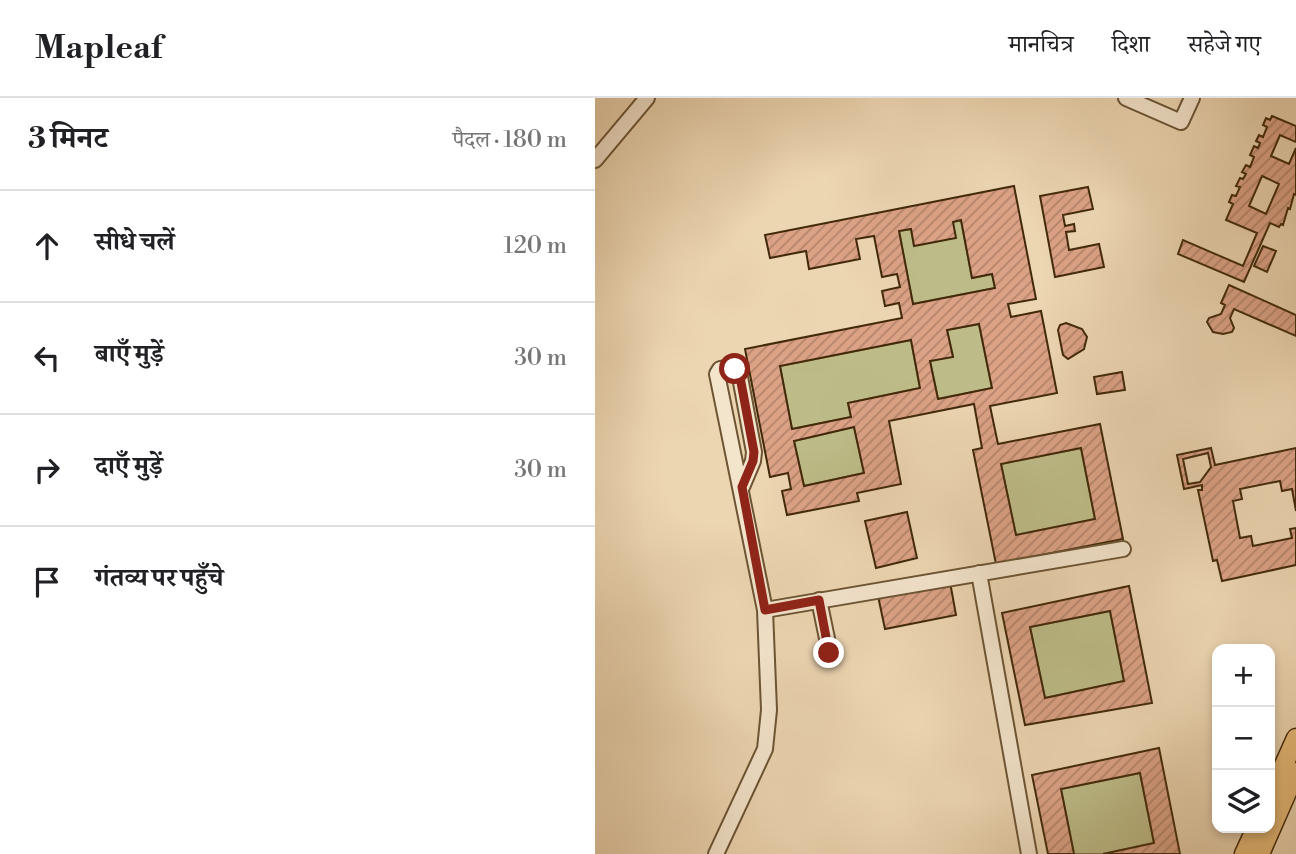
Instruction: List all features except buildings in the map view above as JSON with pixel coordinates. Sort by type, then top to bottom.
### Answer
[{"type":"main road","points":[[1275,785],[1296,738]]},
{"type":"main road","points":[[1260,854],[1296,772]]},
{"type":"main road","points":[[1244,854],[1253,833]]},
{"type":"street","points":[[595,160],[647,98]]},
{"type":"street","points":[[1126,98],[1181,121],[1192,98]]},
{"type":"street","points":[[716,854],[765,749],[769,710],[765,610],[717,374],[720,369],[728,367],[735,369],[740,377],[754,452],[742,487]]},
{"type":"street","points":[[765,610],[1123,548]]},
{"type":"street","points":[[979,573],[1028,854]]},
{"type":"street","points":[[819,600],[829,653]]},
{"type":"shaded area","points":[[961,220],[972,278],[992,274],[995,288],[913,304],[899,231],[911,229],[914,245]]},
{"type":"shaded area","points":[[979,324],[992,388],[938,399],[930,361],[953,356],[947,330]]},
{"type":"shaded area","points":[[911,340],[920,388],[848,403],[851,417],[792,429],[780,366]]},
{"type":"shaded area","points":[[854,427],[864,473],[804,486],[794,441]]},
{"type":"shaded area","points":[[1081,448],[1095,519],[1016,535],[1001,464]]},
{"type":"shaded area","points":[[1110,611],[1124,681],[1045,698],[1030,627]]},
{"type":"shaded area","points":[[1140,773],[1154,843],[1103,854],[1074,854],[1061,789]]},
{"type":"route","points":[[735,369],[740,377],[754,452],[742,487],[765,610],[819,600],[829,653]]}]
